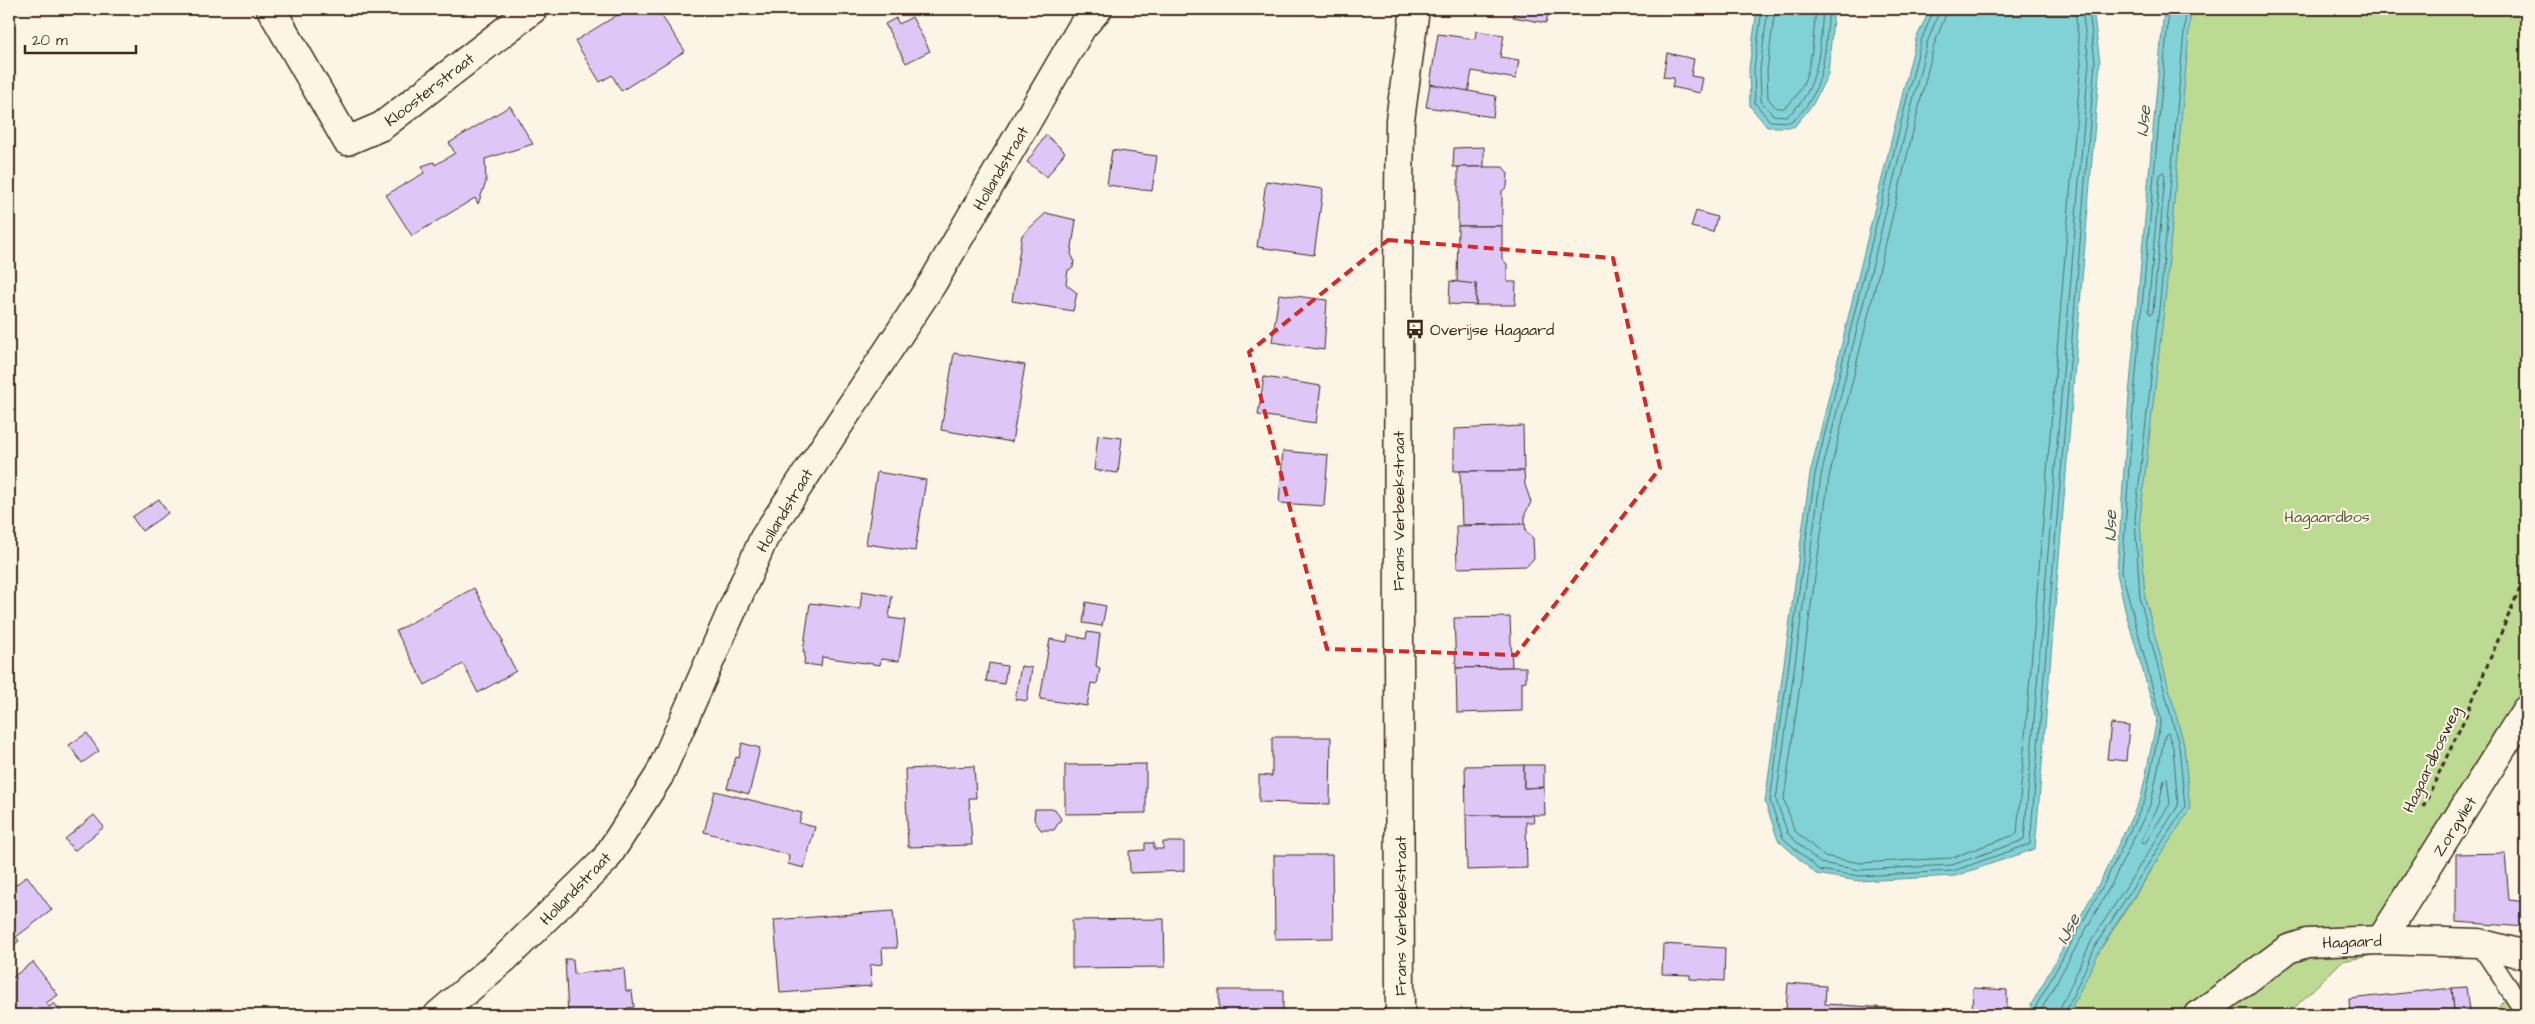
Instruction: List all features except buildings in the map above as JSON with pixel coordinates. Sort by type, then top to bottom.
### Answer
[{"type":"street","name":"Kloosterstraat","points":[[271,9],[347,141],[382,126],[533,9]]},
{"type":"street","name":"Hollandstraat","points":[[438,1015],[506,957],[605,860],[659,776],[764,538],[932,284],[1082,27],[1098,9]]},
{"type":"street","name":"Frans Verbeekstraat","points":[[1400,1015],[1398,249],[1400,120],[1415,9]]},
{"type":"street","name":"Zorgvliet","points":[[2381,940],[2526,710]]},
{"type":"street","name":"Hagaard","points":[[2199,1015],[2288,949],[2307,943],[2381,940],[2479,943],[2526,955]]},
{"type":"lane","points":[[2479,943],[2526,1014]]},
{"type":"path","name":"Hagaardbosweg","points":[[2422,808],[2465,718],[2526,574]]},
{"type":"highlighted area","points":[[1388,240],[1613,258],[1660,468],[1516,655],[1327,649],[1249,352]]},
{"type":"green space","name":"Hagaardbos","points":[[2172,9],[2526,9],[2526,735],[2380,954],[2342,961],[2287,1015],[2058,1015],[2151,871],[2161,706],[2127,554]]},
{"type":"green space","points":[[2526,971],[2526,1015],[2493,1015]]},
{"type":"water","points":[[1757,9],[1834,9],[1828,74],[1813,104],[1794,127],[1767,127],[1750,106],[1749,68]]},
{"type":"water","points":[[1930,9],[2093,9],[2100,62],[2035,849],[1955,876],[1859,881],[1816,874],[1778,840],[1765,802],[1810,474],[1916,39]]},
{"type":"water","points":[[2164,9],[2191,9],[2166,292],[2140,518],[2145,598],[2184,745],[2190,809],[2102,946],[2068,1015],[2030,1015],[2031,1005],[2102,878],[2141,798],[2157,719],[2125,610],[2117,573],[2129,395]]},
{"type":"place","name":"Overijse Hagaard","points":[[1415,329]]},
{"type":"water label","name":"IJse","points":[[2143,121]]},
{"type":"water label","name":"IJse","points":[[2110,526]]},
{"type":"water label","name":"IJse","points":[[2068,929]]}]
